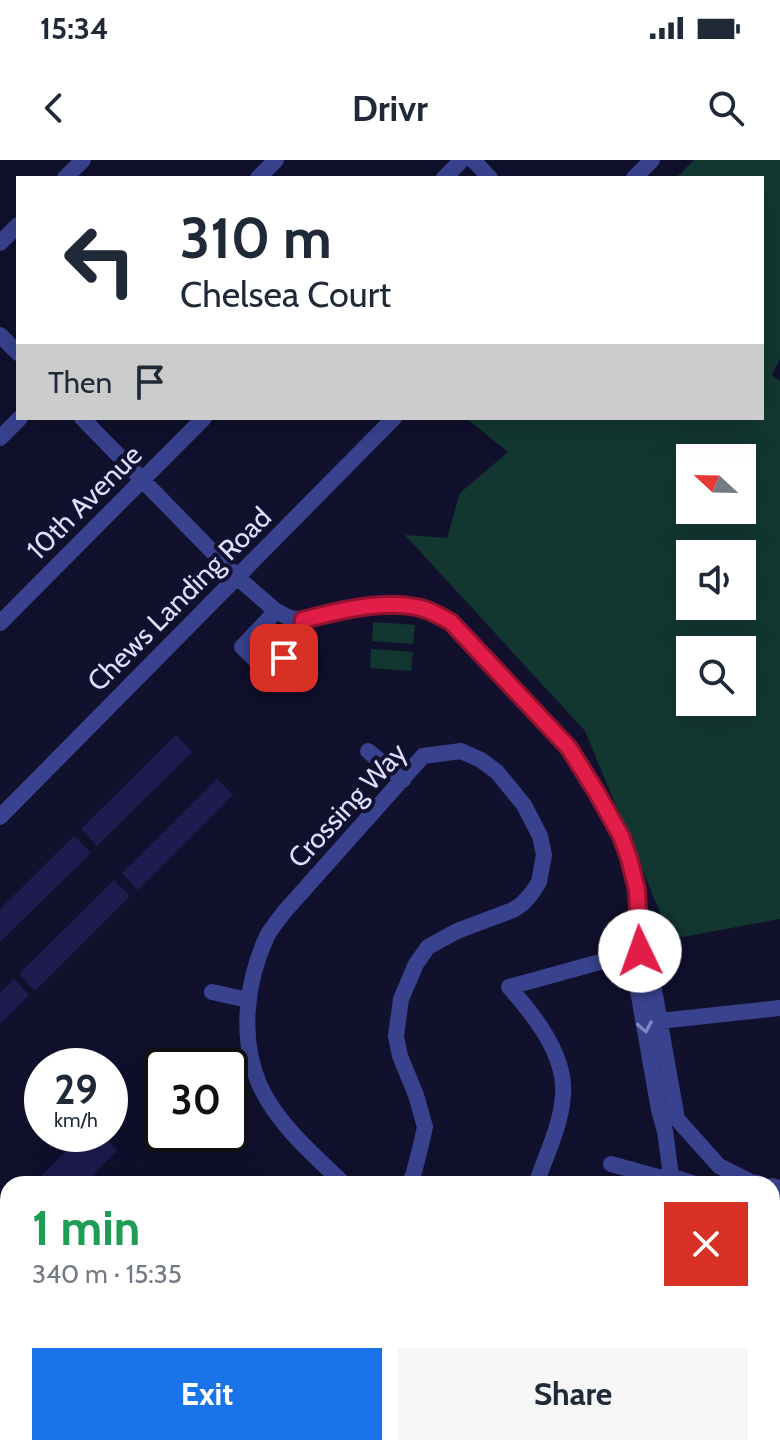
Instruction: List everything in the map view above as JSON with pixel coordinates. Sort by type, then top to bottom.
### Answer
[{"type":"street","points":[[67,176],[83,160]]},
{"type":"street","points":[[260,176],[276,160]]},
{"type":"street","points":[[446,176],[462,160]]},
{"type":"street","points":[[473,160],[488,176]]},
{"type":"street","points":[[636,176],[652,160]]},
{"type":"street","points":[[0,243],[16,227]]},
{"type":"street","points":[[0,335],[16,351]]},
{"type":"street","points":[[0,438],[18,420]]},
{"type":"street","points":[[84,420],[237,577],[276,611],[303,620],[342,609],[395,605],[434,612],[451,622],[569,748],[621,836],[637,890],[640,951],[634,968],[659,1110],[719,1166],[739,1176]]},
{"type":"street","name":"10th Avenue","points":[[0,623],[202,420]]},
{"type":"street","name":"Chews Landing Road","points":[[0,817],[392,420]]},
{"type":"street","points":[[276,611],[242,647],[269,673],[300,643],[303,620]]},
{"type":"street","points":[[368,751],[403,780]]},
{"type":"street","name":"Crossing Way","points":[[336,1176],[302,1143],[275,1110],[260,1085],[246,1026],[255,968],[268,934],[285,911],[423,756],[461,751],[497,772],[524,805],[540,836],[544,855],[539,882],[522,904],[457,931],[428,947],[416,964],[401,999],[396,1036],[425,1127],[411,1176]]},
{"type":"street","points":[[539,1176],[559,1120],[564,1093],[561,1070],[532,1013],[509,987],[640,951]]},
{"type":"street","points":[[640,951],[650,967],[659,1021],[670,1120],[671,1176]]},
{"type":"street","points":[[212,992],[248,1000]]},
{"type":"street","points":[[659,1021],[780,1008]]},
{"type":"street","points":[[611,1164],[654,1176]]},
{"type":"green space","points":[[694,160],[780,160],[780,359],[772,375],[780,381],[780,919],[671,939],[585,731],[405,535],[447,538],[460,493],[508,452],[468,420],[764,420],[764,176],[678,176]]},
{"type":"green space","points":[[373,622],[415,625],[413,644],[372,641]]},
{"type":"green space","points":[[371,649],[413,652],[411,671],[370,668]]},
{"type":"building","points":[[176,735],[192,752],[97,846],[81,829]]},
{"type":"building","points":[[217,779],[233,795],[138,890],[122,873]]},
{"type":"building","points":[[74,836],[91,853],[0,942],[0,909]]},
{"type":"building","points":[[114,880],[130,896],[35,991],[19,974]]},
{"type":"building","points":[[14,979],[29,995],[0,1024],[0,993]]},
{"type":"building","points":[[65,1152],[115,1152],[93,1176],[42,1176]]},
{"type":"route","points":[[284,658],[300,643],[303,620],[342,609],[395,605],[415,607],[434,612],[451,622],[569,748],[597,793],[621,836],[629,858],[637,890],[640,951]]}]
